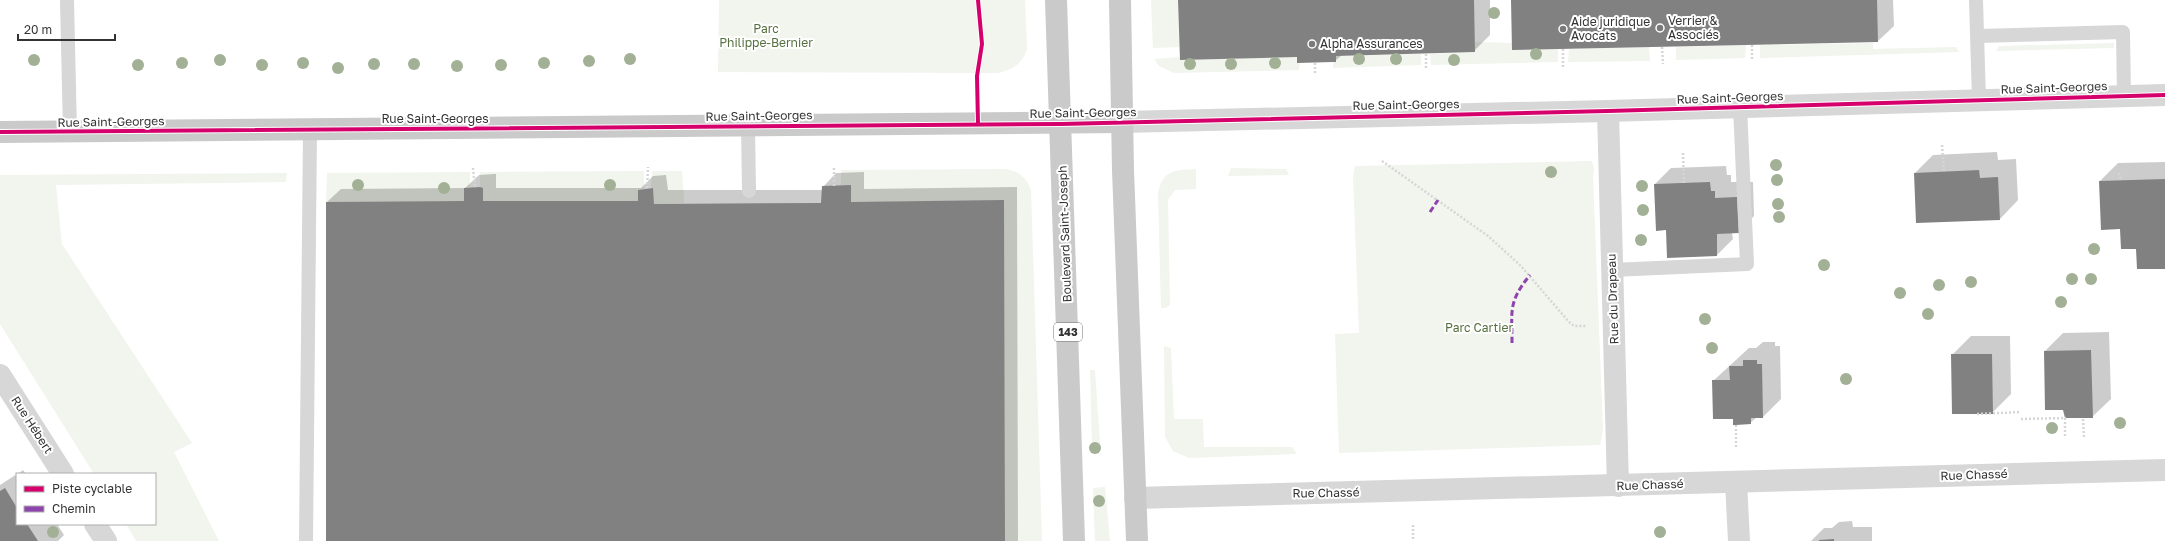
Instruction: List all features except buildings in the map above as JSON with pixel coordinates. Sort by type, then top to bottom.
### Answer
[{"type":"main road","name":"Boulevard Saint-Joseph","points":[[1056,0],[1074,541]]},
{"type":"main road","points":[[1120,0],[1137,541]]},
{"type":"main road","name":"Rue Saint-Georges","points":[[0,132],[1061,124],[1123,122]]},
{"type":"street","name":"Rue Saint-Georges","points":[[1123,122],[1608,111],[2165,95]]},
{"type":"street","name":"Rue du Drapeau","points":[[1608,111],[1618,486]]},
{"type":"street","name":"Rue Hébert","points":[[0,375],[62,473]]},
{"type":"street","name":"Rue Chassé","points":[[1135,498],[2165,470]]},
{"type":"street","points":[[1736,482],[1739,541]]},
{"type":"street","points":[[96,525],[106,541]]},
{"type":"lane","points":[[67,0],[70,132]]},
{"type":"lane","points":[[1976,0],[1979,100]]},
{"type":"lane","points":[[1978,36],[2123,32],[2124,96]]},
{"type":"lane","points":[[1612,270],[1747,264],[1740,107]]},
{"type":"lane","points":[[748,126],[749,191]]},
{"type":"lane","points":[[306,541],[310,130]]},
{"type":"path","points":[[1752,45],[1752,61]]},
{"type":"path","points":[[1662,47],[1663,64]]},
{"type":"path","points":[[1563,49],[1563,67]]},
{"type":"path","points":[[1426,54],[1426,70]]},
{"type":"path","points":[[1315,63],[1315,73]]},
{"type":"path","points":[[1942,146],[1944,172]]},
{"type":"path","points":[[1683,153],[1684,183]]},
{"type":"path","points":[[1382,161],[1488,236],[1521,266],[1574,326]]},
{"type":"path","points":[[647,188],[648,167]]},
{"type":"path","points":[[834,167],[834,186]]},
{"type":"path","points":[[473,168],[475,188]]},
{"type":"path","points":[[2118,173],[2121,180]]},
{"type":"path","points":[[1977,414],[2021,412]]},
{"type":"path","points":[[2021,419],[2065,418],[2065,438]]},
{"type":"path","points":[[2083,419],[2084,438]]},
{"type":"path","points":[[1736,425],[1736,448]]},
{"type":"path","points":[[1412,525],[1413,541]]},
{"type":"green space","name":"Parc Philippe-Bernier","points":[[719,0],[1025,0],[1027,49],[1019,63],[1007,71],[997,73],[718,72]]},
{"type":"green space","points":[[1151,0],[1178,0],[1179,47],[1153,48]]},
{"type":"green space","points":[[1475,42],[1512,43],[1512,50],[1558,49],[1558,62],[1431,65],[1430,54],[1475,52]]},
{"type":"green space","points":[[1873,43],[1873,49],[1956,47],[1959,52],[1760,58],[1760,45]]},
{"type":"green space","points":[[2114,43],[2114,48],[1996,51],[1999,46]]},
{"type":"green space","points":[[1746,45],[1745,58],[1676,60],[1676,47]]},
{"type":"green space","points":[[1649,47],[1650,61],[1568,62],[1569,49]]},
{"type":"green space","points":[[1421,54],[1421,65],[1333,68],[1333,62],[1336,62],[1336,56]]},
{"type":"green space","points":[[1180,57],[1180,60],[1297,57],[1297,63],[1300,63],[1299,70],[1174,73],[1159,66],[1154,59]]},
{"type":"green space","name":"Parc Cartier","points":[[1592,161],[1594,170],[1593,177],[1603,430],[1600,445],[1339,453],[1335,334],[1359,333],[1353,176],[1355,166]]},
{"type":"green space","points":[[1231,168],[1286,169],[1289,175],[1228,176]]},
{"type":"green space","points":[[1006,169],[1022,175],[1027,181],[1031,190],[1042,541],[1005,541],[1004,201],[851,202],[851,185],[841,185],[841,170]]},
{"type":"green space","points":[[1196,169],[1196,189],[1175,190],[1168,200],[1170,305],[1166,308],[1161,308],[1158,193],[1160,185],[1166,176],[1171,173],[1181,170]]},
{"type":"green space","points":[[644,171],[644,189],[638,190],[638,201],[483,201],[483,188],[480,187],[480,172]]},
{"type":"green space","points":[[652,171],[682,171],[684,203],[654,204],[653,188],[651,188]]},
{"type":"green space","points":[[470,172],[470,187],[464,188],[464,201],[326,202],[327,173]]},
{"type":"green space","points":[[287,173],[286,182],[56,185],[62,244],[192,443],[174,452],[219,541],[136,541],[127,525],[156,525],[156,473],[93,473],[0,324],[0,175]]},
{"type":"green space","points":[[1164,346],[1171,348],[1174,419],[1203,419],[1204,447],[1292,447],[1297,454],[1189,458],[1173,451],[1165,437]]},
{"type":"green space","points":[[1090,370],[1095,370],[1100,444],[1092,445]]},
{"type":"green space","points":[[1105,487],[1110,541],[1095,541],[1093,488]]},
{"type":"marked path","points":[[1430,212],[1438,200]]},
{"type":"marked path","points":[[1512,343],[1513,307],[1518,292],[1530,275]]},
{"type":"cycle path","points":[[978,0],[982,44],[977,76],[978,124]]},
{"type":"cycle path","points":[[0,132],[1061,124],[1608,111],[2165,95]]},
{"type":"place","name":"Verrier & Associés","points":[[1660,28]]},
{"type":"place","name":"Aide juridique Avocats","points":[[1563,29]]},
{"type":"place","name":"Alpha Assurances","points":[[1312,44]]}]
